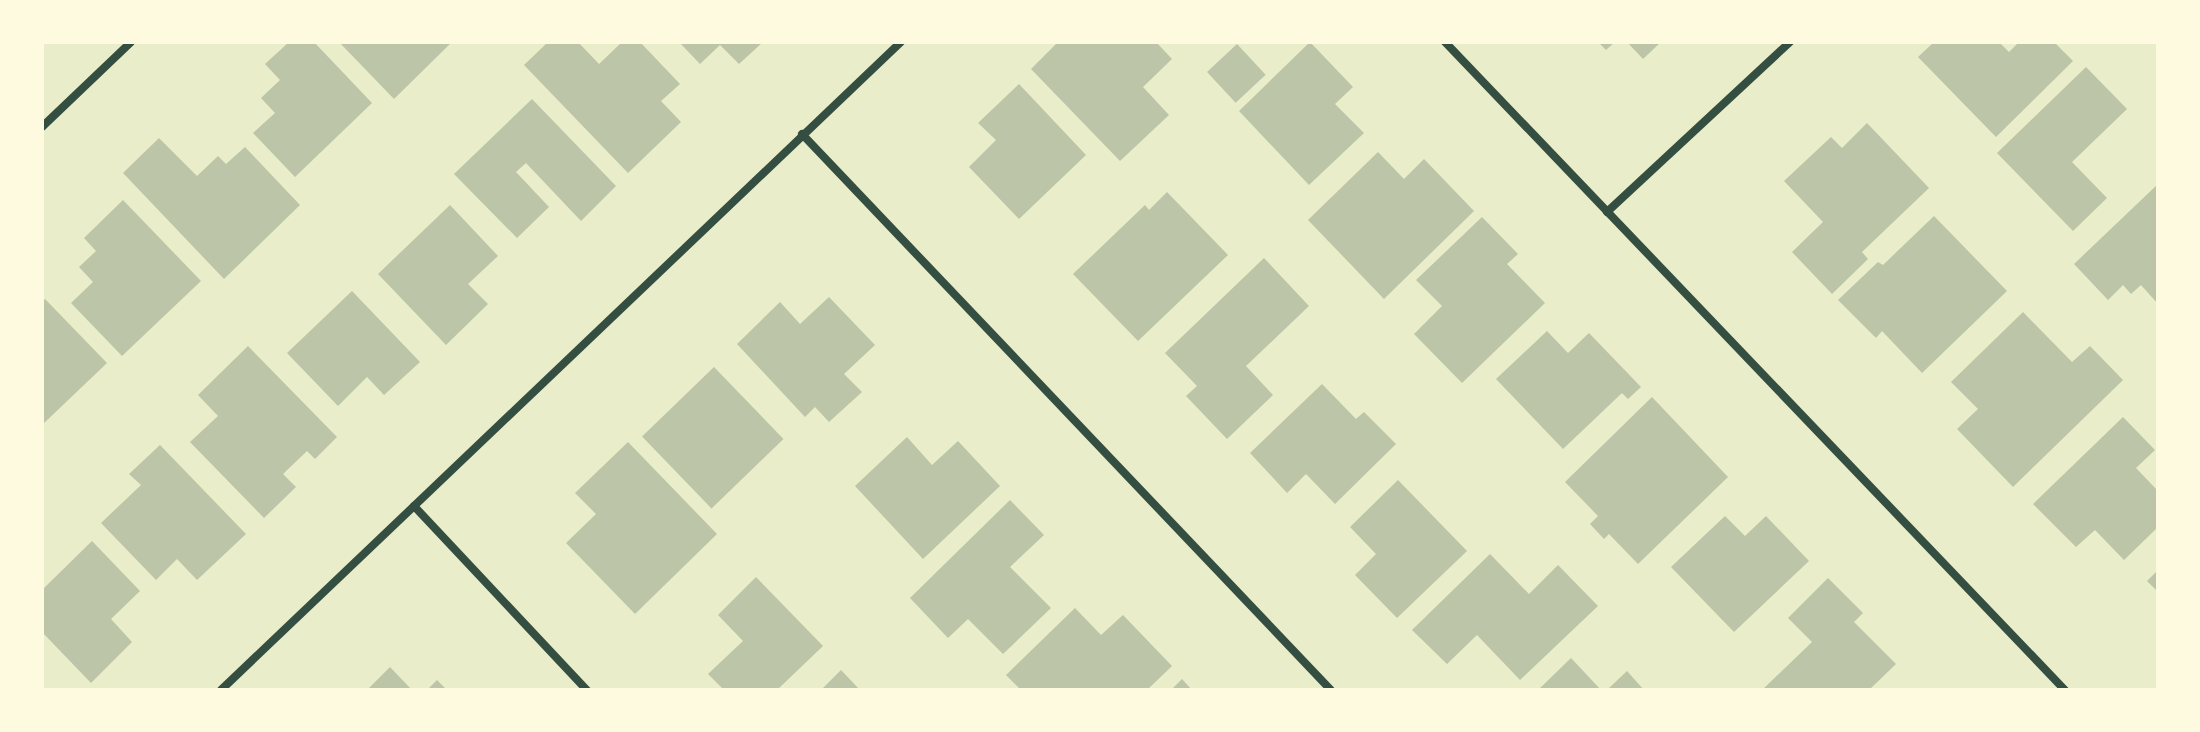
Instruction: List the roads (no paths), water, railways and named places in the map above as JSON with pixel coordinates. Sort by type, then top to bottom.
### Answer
[{"type":"street","points":[[42,127],[131,42]]},
{"type":"street","points":[[221,690],[901,42]]},
{"type":"street","points":[[1445,42],[2065,690]]},
{"type":"street","points":[[1607,212],[1790,42]]},
{"type":"street","points":[[802,134],[1331,690]]},
{"type":"street","points":[[414,506],[587,690]]}]
